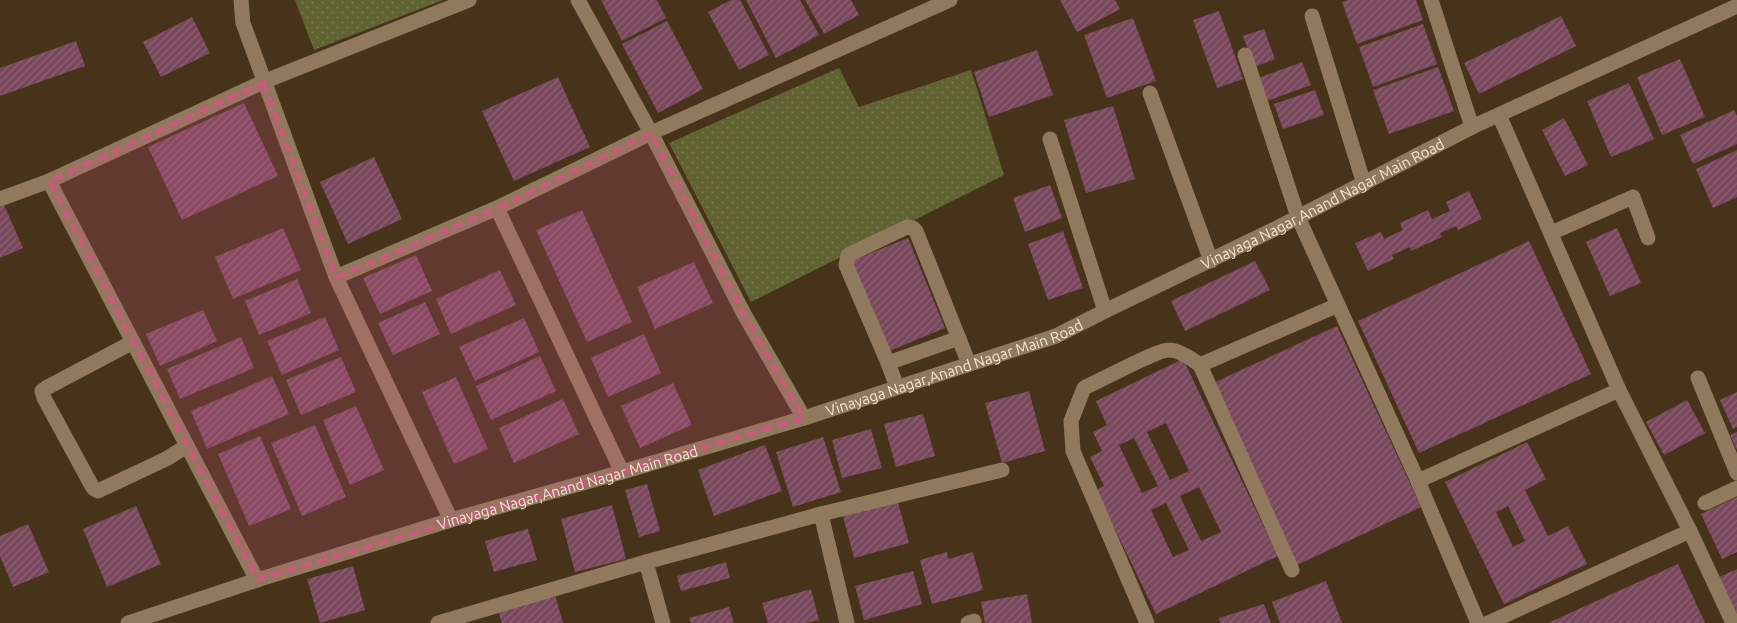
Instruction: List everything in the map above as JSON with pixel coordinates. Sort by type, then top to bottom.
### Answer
[{"type":"street","points":[[241,0],[243,23],[263,82],[336,277],[451,520]]},
{"type":"street","points":[[0,199],[49,181],[263,82],[469,0]]},
{"type":"street","points":[[578,0],[651,133],[744,314],[804,418]]},
{"type":"street","points":[[336,277],[497,208],[651,133],[950,0]]},
{"type":"street","points":[[1431,0],[1472,127]]},
{"type":"street","name":"Vinayaga Nagar,Anand Nagar Main Road","points":[[128,623],[257,580],[451,520],[804,418],[1056,336],[1211,261],[1472,127],[1735,6]]},
{"type":"street","points":[[1312,16],[1364,184]]},
{"type":"street","points":[[1245,55],[1298,217],[1418,481],[1478,623]]},
{"type":"street","points":[[1150,93],[1211,261]]},
{"type":"street","points":[[1499,115],[1619,390],[1690,530],[1733,623]]},
{"type":"street","points":[[1050,139],[1105,311]]},
{"type":"street","points":[[49,181],[257,580]]},
{"type":"street","points":[[1550,233],[1633,197],[1648,238]]},
{"type":"street","points":[[497,208],[622,472]]},
{"type":"street","points":[[897,387],[846,265],[846,259],[848,255],[907,227],[916,231],[969,364]]},
{"type":"street","points":[[1200,365],[1338,305]]},
{"type":"street","points":[[888,363],[959,338]]},
{"type":"street","points":[[133,342],[42,390],[44,398],[93,488],[98,491],[166,459],[187,446]]},
{"type":"street","points":[[1147,623],[1073,451],[1071,422],[1084,388],[1168,349],[1200,365],[1292,570]]},
{"type":"street","points":[[1698,378],[1737,473]]},
{"type":"street","points":[[1418,481],[1619,390]]},
{"type":"street","points":[[438,623],[488,616],[646,562],[821,514],[1002,470]]},
{"type":"street","points":[[1705,503],[1737,488]]},
{"type":"street","points":[[821,514],[847,623]]},
{"type":"street","points":[[1488,623],[1690,530]]},
{"type":"street","points":[[646,562],[663,623]]},
{"type":"highlighted area","points":[[263,82],[336,277],[497,208],[651,133],[744,314],[804,418],[257,580],[49,181]]},
{"type":"green space","points":[[295,0],[443,0],[314,50]]},
{"type":"green space","points":[[839,68],[859,107],[971,70],[1004,175],[751,302],[669,143]]},
{"type":"building","points":[[601,0],[657,0],[666,18],[622,41]]},
{"type":"building","points":[[731,0],[740,0],[769,55],[739,70],[708,12]]},
{"type":"building","points":[[746,0],[800,0],[819,35],[776,58]]},
{"type":"building","points":[[805,0],[851,0],[859,15],[824,34]]},
{"type":"building","points":[[1060,0],[1115,0],[1120,9],[1077,32]]},
{"type":"building","points":[[1348,0],[1416,0],[1423,20],[1357,44],[1342,2]]},
{"type":"building","points":[[1219,11],[1243,79],[1217,88],[1193,20]]},
{"type":"building","points":[[1561,16],[1576,46],[1479,94],[1464,63]]},
{"type":"building","points":[[192,17],[210,53],[161,77],[143,42]]},
{"type":"building","points":[[1133,18],[1156,81],[1107,98],[1084,35]]},
{"type":"building","points":[[667,21],[703,89],[658,113],[622,44]]},
{"type":"building","points":[[1423,24],[1437,64],[1373,87],[1359,47]]},
{"type":"building","points":[[1264,29],[1275,59],[1254,67],[1243,36]]},
{"type":"building","points":[[76,41],[85,66],[0,96],[0,68]]},
{"type":"building","points":[[1037,50],[1053,95],[989,117],[974,72]]},
{"type":"building","points":[[1680,59],[1705,117],[1662,135],[1637,77]]},
{"type":"building","points":[[1302,62],[1311,85],[1267,101],[1258,78]]},
{"type":"building","points":[[1438,67],[1454,111],[1389,134],[1373,90]]},
{"type":"building","points":[[558,77],[590,147],[514,181],[482,111]]},
{"type":"building","points":[[1629,83],[1654,139],[1611,157],[1587,101]]},
{"type":"building","points":[[1315,90],[1324,115],[1283,129],[1274,104]]},
{"type":"building","points":[[244,103],[278,176],[182,220],[148,147]]},
{"type":"building","points":[[1113,106],[1135,179],[1086,193],[1064,120]]},
{"type":"building","points":[[1734,110],[1737,116],[1737,144],[1693,164],[1680,135]]},
{"type":"building","points":[[1564,118],[1588,165],[1565,176],[1542,130]]},
{"type":"building","points":[[1737,150],[1737,197],[1713,208],[1696,169]]},
{"type":"building","points":[[374,157],[402,219],[348,244],[320,182]]},
{"type":"building","points":[[1050,185],[1062,218],[1025,232],[1013,198]]},
{"type":"building","points":[[1469,191],[1482,219],[1458,230],[1456,226],[1440,233],[1442,237],[1411,251],[1410,247],[1392,255],[1394,259],[1368,271],[1355,243],[1381,232],[1384,239],[1403,230],[1400,223],[1428,210],[1432,219],[1450,211],[1446,202]]},
{"type":"building","points":[[4,205],[23,248],[0,258],[0,206]]},
{"type":"building","points":[[582,210],[632,322],[587,342],[536,230]]},
{"type":"building","points":[[283,228],[301,270],[233,299],[215,257]]},
{"type":"building","points":[[1617,228],[1641,283],[1610,296],[1586,242]]},
{"type":"building","points":[[1063,231],[1083,288],[1048,300],[1028,244]]},
{"type":"building","points":[[908,238],[945,328],[887,352],[849,262]]},
{"type":"building","points":[[1529,241],[1591,374],[1419,453],[1358,321]]},
{"type":"building","points":[[416,255],[432,291],[380,314],[363,278]]},
{"type":"building","points":[[1255,261],[1270,290],[1185,331],[1171,301]]},
{"type":"building","points":[[694,262],[713,303],[655,329],[637,287]]},
{"type":"building","points":[[500,270],[516,305],[451,334],[436,299]]},
{"type":"building","points":[[297,279],[311,313],[259,335],[245,301]]},
{"type":"building","points":[[425,302],[440,334],[393,355],[378,323]]},
{"type":"building","points":[[203,310],[217,341],[160,366],[146,334]]},
{"type":"building","points":[[325,317],[339,350],[282,375],[267,341]]},
{"type":"building","points":[[524,318],[539,352],[475,381],[459,347]]},
{"type":"building","points":[[1337,326],[1421,507],[1297,565],[1213,383]]},
{"type":"building","points":[[644,334],[661,373],[608,397],[591,358]]},
{"type":"building","points":[[241,337],[254,368],[180,399],[167,369]]},
{"type":"building","points":[[540,356],[556,391],[491,420],[476,386]]},
{"type":"building","points":[[341,357],[356,392],[301,415],[286,380]]},
{"type":"building","points":[[1183,359],[1278,556],[1156,614],[1096,490],[1104,486],[1090,457],[1102,451],[1093,432],[1107,425],[1096,401]],"holes":[[[1166,423],[1189,471],[1170,480],[1147,432]],[[1134,438],[1158,486],[1142,493],[1119,445]],[[1199,487],[1221,532],[1201,541],[1180,496]],[[1166,503],[1189,550],[1173,557],[1151,510]]]},
{"type":"building","points":[[272,376],[289,414],[207,449],[191,411]]},
{"type":"building","points":[[456,377],[488,449],[454,464],[422,392]]},
{"type":"building","points":[[673,383],[692,425],[640,448],[621,406]]},
{"type":"building","points":[[1029,391],[1045,451],[1002,463],[985,403]]},
{"type":"building","points":[[1737,392],[1737,427],[1733,429],[1720,400]]},
{"type":"building","points":[[563,399],[579,434],[514,463],[499,428]]},
{"type":"building","points":[[1687,400],[1705,433],[1664,455],[1646,422]]},
{"type":"building","points":[[356,406],[384,470],[350,485],[323,420]]},
{"type":"building","points":[[923,414],[935,456],[896,467],[884,424]]},
{"type":"building","points":[[315,425],[346,497],[302,516],[271,443]]},
{"type":"building","points":[[871,429],[882,468],[842,478],[832,440]]},
{"type":"building","points":[[1737,432],[1737,450],[1730,435]]},
{"type":"building","points":[[260,436],[291,509],[249,526],[218,454]]},
{"type":"building","points":[[823,437],[841,492],[793,507],[776,452]]},
{"type":"building","points":[[1527,442],[1546,479],[1525,490],[1548,536],[1568,526],[1587,564],[1504,604],[1445,482]],"holes":[[[1508,506],[1525,541],[1513,547],[1496,512]]]},
{"type":"building","points":[[765,445],[782,491],[714,516],[698,470]]},
{"type":"building","points":[[647,484],[660,531],[639,537],[625,490]]},
{"type":"building","points":[[1737,497],[1737,552],[1722,559],[1701,514]]},
{"type":"building","points":[[898,502],[909,543],[854,558],[843,516]]},
{"type":"building","points":[[612,505],[626,559],[575,572],[561,519]]},
{"type":"building","points":[[136,506],[161,564],[107,587],[83,529]]},
{"type":"building","points":[[28,524],[49,572],[13,587],[0,556],[0,536]]},
{"type":"building","points":[[528,529],[537,560],[494,572],[485,541]]},
{"type":"building","points":[[947,552],[948,559],[973,552],[983,590],[932,604],[920,560]]},
{"type":"building","points":[[726,562],[730,578],[681,591],[677,576]]},
{"type":"building","points":[[1678,564],[1705,623],[1548,623]]},
{"type":"building","points":[[353,566],[365,610],[320,623],[307,579]]},
{"type":"building","points":[[1737,569],[1737,614],[1719,577]]},
{"type":"building","points":[[913,571],[922,604],[864,620],[855,586]]},
{"type":"building","points":[[1326,581],[1342,623],[1280,623],[1272,602]]},
{"type":"building","points":[[811,589],[819,620],[807,623],[768,623],[762,603]]},
{"type":"building","points":[[1027,594],[1032,623],[985,623],[981,602]]},
{"type":"building","points":[[555,595],[563,623],[502,623],[498,611]]},
{"type":"building","points":[[1264,604],[1271,623],[1220,623],[1219,618]]},
{"type":"building","points":[[729,607],[734,623],[691,623],[689,618]]}]
